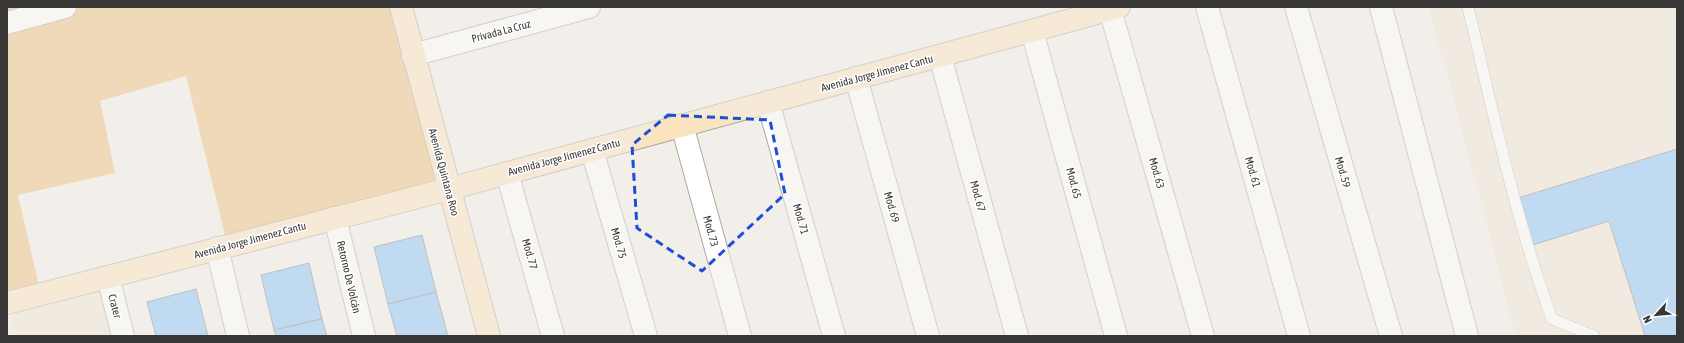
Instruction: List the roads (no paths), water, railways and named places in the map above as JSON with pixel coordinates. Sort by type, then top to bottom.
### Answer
[{"type":"main road","name":"Avenida Quintana Roo","points":[[401,7],[489,336]]},
{"type":"main road","name":"Avenida Jorge Jimenez Cantu","points":[[7,303],[449,189],[1115,8]]},
{"type":"street","points":[[7,23],[65,7]]},
{"type":"street","name":"Privada La Cruz","points":[[413,54],[589,7]]},
{"type":"street","name":"Mod. 61","points":[[1207,7],[1299,336]]},
{"type":"street","name":"Mod. 59","points":[[1296,7],[1391,336]]},
{"type":"street","points":[[1381,7],[1468,336]]},
{"type":"street","name":"Mod. 63","points":[[1115,8],[1203,336]]},
{"type":"street","name":"Mod. 65","points":[[1032,31],[1116,336]]},
{"type":"street","name":"Mod. 67","points":[[940,56],[1017,336]]},
{"type":"street","name":"Mod. 69","points":[[856,78],[928,336]]},
{"type":"street","name":"Mod. 71","points":[[768,102],[834,336]]},
{"type":"street","name":"Mod. 73","points":[[682,125],[740,336]]},
{"type":"street","name":"Mod. 75","points":[[592,150],[646,336]]},
{"type":"street","name":"Mod. 77","points":[[507,173],[553,336]]},
{"type":"street","name":"Retorno De Volcán","points":[[335,218],[364,336]]},
{"type":"street","points":[[217,248],[238,336]]},
{"type":"street","name":"Crater","points":[[108,277],[124,336]]},
{"type":"lane","points":[[1468,7],[1523,229],[1533,266],[1552,319],[1594,336]]}]
